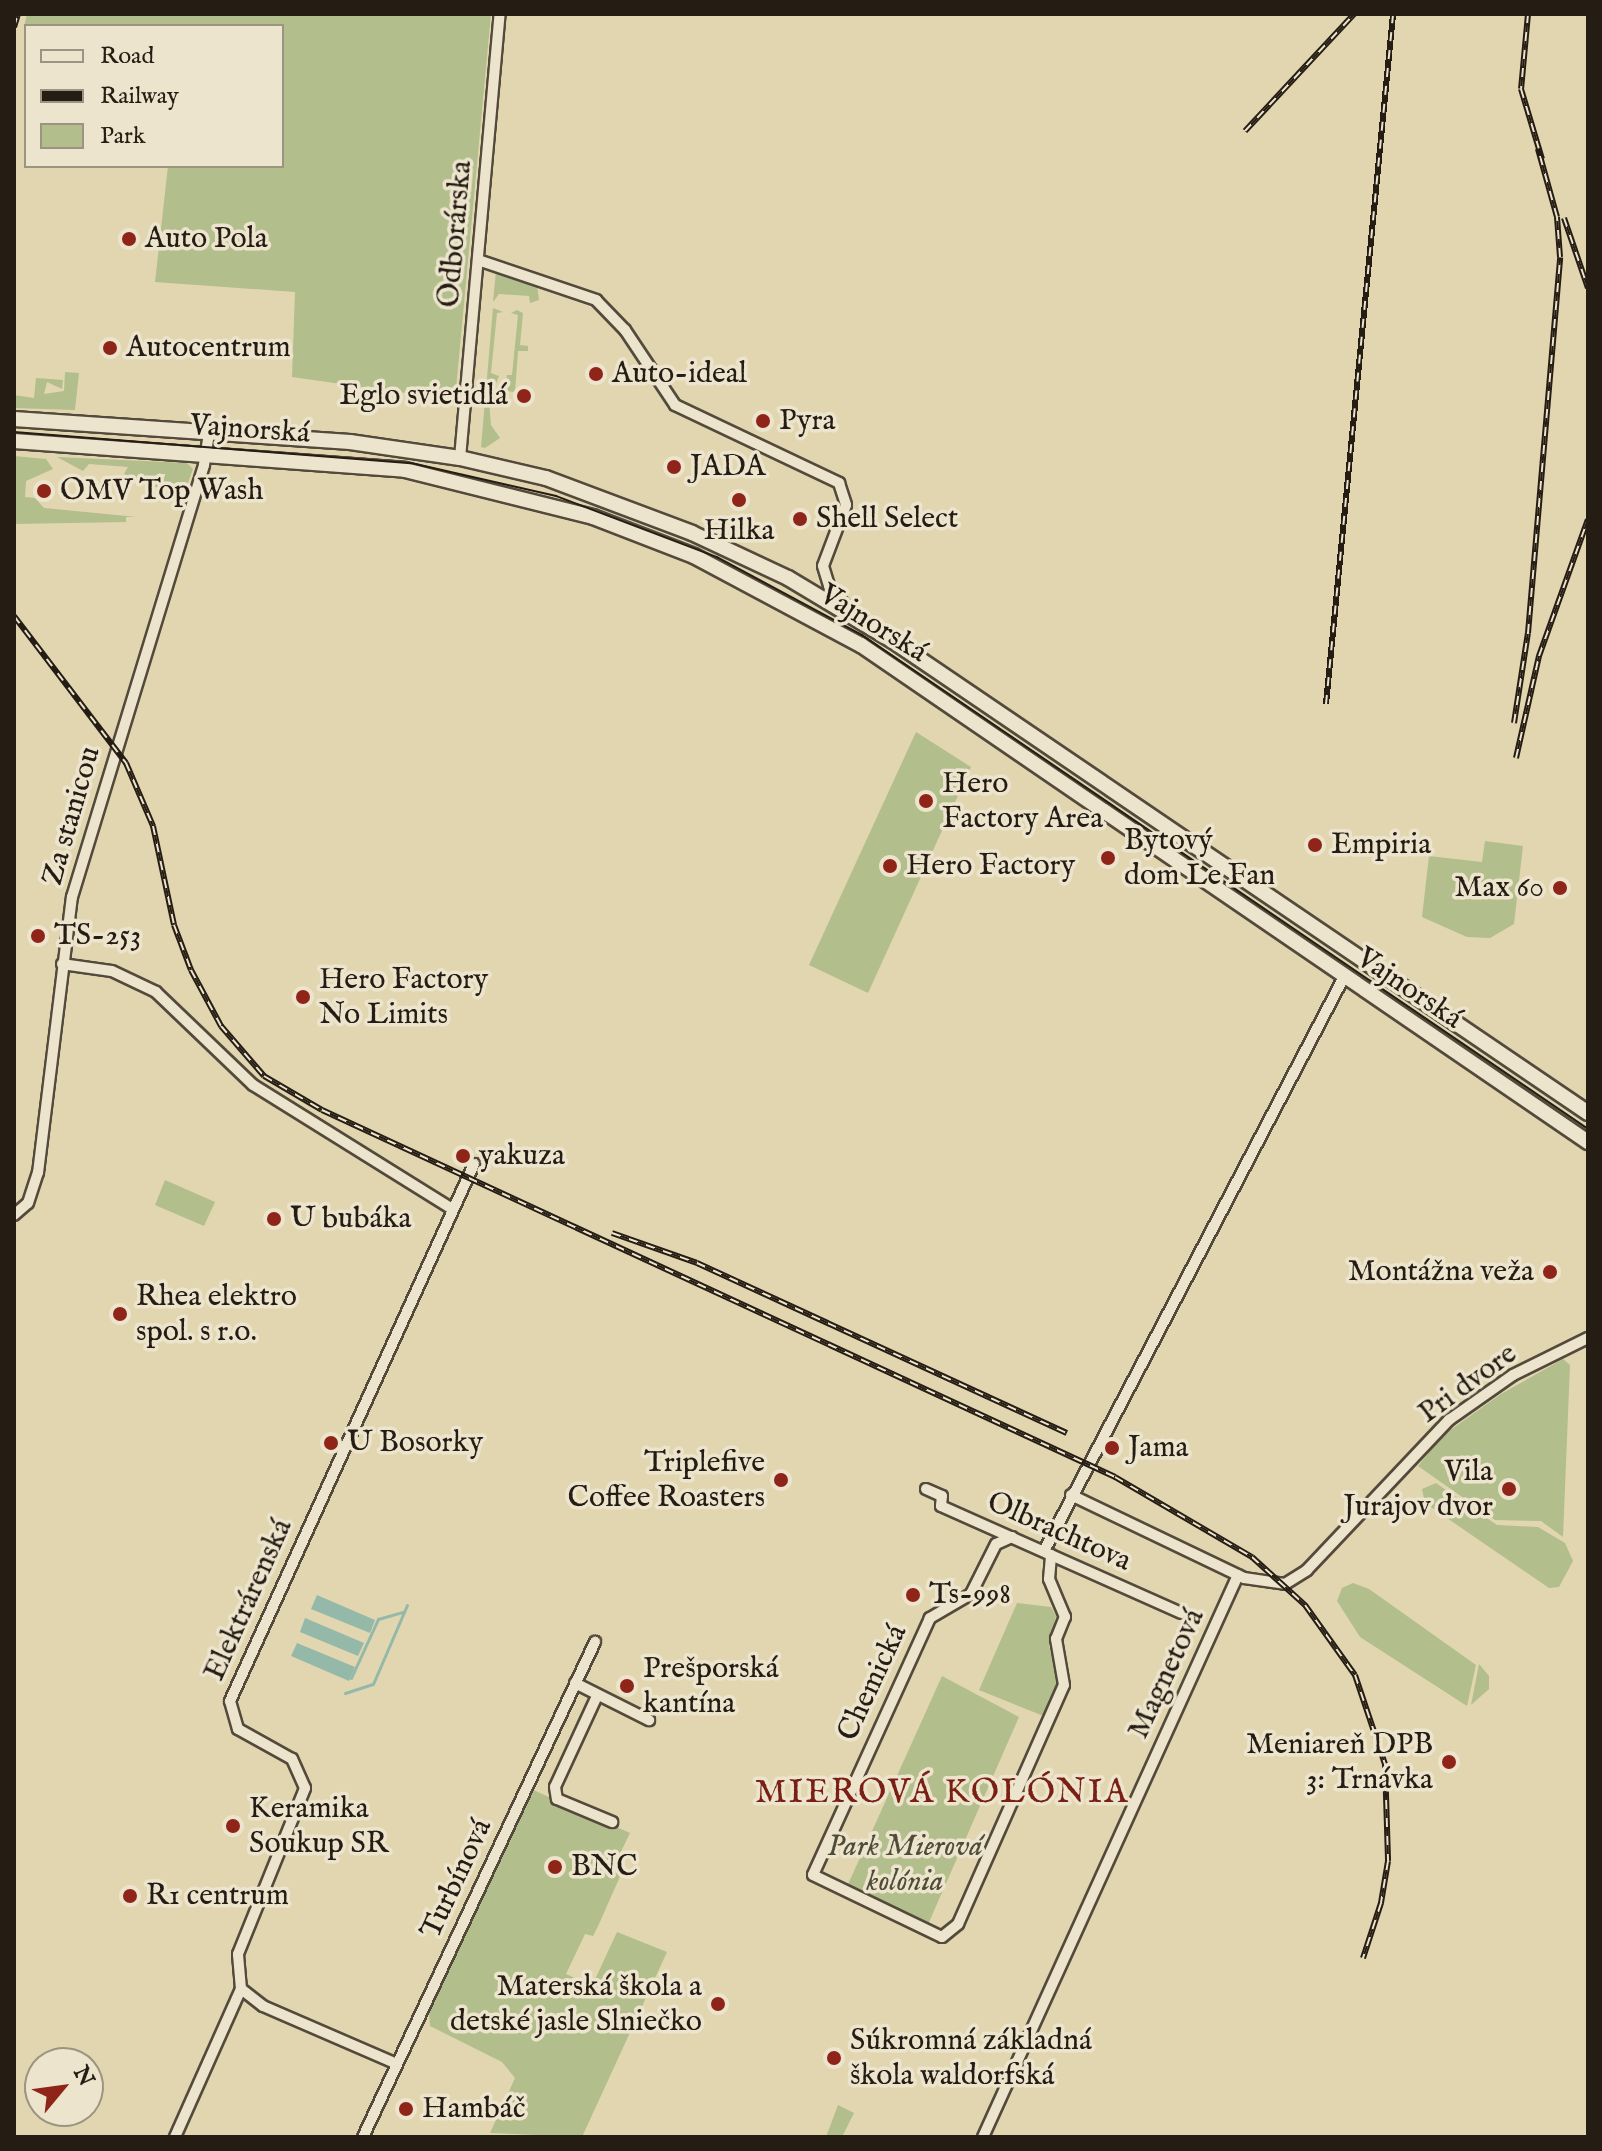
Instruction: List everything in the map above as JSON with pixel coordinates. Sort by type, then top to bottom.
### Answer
[{"type":"main road","name":"Vajnorská","points":[[14,419],[350,442],[460,458],[546,478],[669,523],[767,568],[856,617],[1588,1113]]},
{"type":"main road","name":"Vajnorská","points":[[14,441],[372,466],[457,481],[634,531],[729,571],[819,618],[1588,1142]]},
{"type":"main road","points":[[457,481],[460,458]]},
{"type":"street","name":"Odborárska","points":[[460,458],[500,14]]},
{"type":"street","points":[[478,260],[596,300],[625,330],[675,405],[831,476],[846,493],[823,566],[827,580],[856,617]]},
{"type":"street","name":"Za stanicou","points":[[14,1215],[28,1203],[38,1173],[72,897],[208,453],[209,433]]},
{"type":"street","points":[[62,964],[112,971],[156,992],[253,1085],[452,1209]]},
{"type":"street","points":[[1048,1553],[1071,1495],[1344,977]]},
{"type":"street","name":"Elektrárenská","points":[[175,2137],[241,1989],[238,1954],[305,1788],[292,1759],[238,1729],[230,1701],[366,1395],[396,1344],[474,1164]]},
{"type":"street","name":"Pri dvore","points":[[1238,1575],[1274,1585],[1297,1578],[1449,1420],[1513,1375],[1588,1338]]},
{"type":"street","name":"Olbrachtova","points":[[926,1489],[942,1496],[941,1506],[1181,1613]]},
{"type":"street","points":[[1071,1495],[1238,1575]]},
{"type":"street","name":"Chemická","points":[[1012,1537],[996,1544],[971,1594],[930,1618],[817,1861],[816,1879],[942,1937],[958,1924],[1064,1685],[1056,1639],[1065,1617],[1049,1579],[1048,1553]]},
{"type":"street","name":"Magnetová","points":[[983,2137],[1238,1575]]},
{"type":"street","name":"Turbínová","points":[[363,2137],[595,1642]]},
{"type":"street","points":[[575,1683],[649,1720]]},
{"type":"street","points":[[597,1696],[555,1787],[557,1799],[612,1822]]},
{"type":"street","points":[[241,1989],[263,2006],[397,2064]]},
{"type":"green space","points":[[27,14],[491,14],[455,400],[292,377],[295,292],[155,282],[168,168],[284,168],[284,24],[25,24]]},
{"type":"green space","points":[[496,271],[537,285],[539,300],[530,303],[529,296],[499,294],[493,302]]},
{"type":"green space","points":[[493,308],[503,312],[497,313],[491,373],[499,376],[489,401],[491,425],[500,438],[485,448],[481,447]]},
{"type":"green space","points":[[517,310],[523,313],[520,345],[528,346],[528,351],[518,351],[515,392],[505,391],[507,375],[512,375],[518,315],[511,313]]},
{"type":"green space","points":[[65,372],[79,373],[75,410],[14,408],[14,395],[34,398],[36,378],[63,380],[62,389],[47,382],[44,394],[64,391]]},
{"type":"green space","points":[[14,456],[46,459],[53,469],[26,481],[25,497],[35,498],[44,508],[137,517],[126,517],[126,522],[14,524]]},
{"type":"green space","points":[[57,457],[187,463],[193,469],[185,491],[163,490],[124,474],[128,467],[89,464],[83,471]]},
{"type":"green space","name":"Hero Factory","points":[[916,732],[971,767],[868,993],[809,965]]},
{"type":"green space","points":[[1485,841],[1523,846],[1514,924],[1490,938],[1467,937],[1422,917],[1429,856],[1482,862]]},
{"type":"green space","points":[[165,1180],[215,1202],[204,1226],[155,1205]]},
{"type":"green space","points":[[1563,1359],[1570,1365],[1563,1537],[1541,1521],[1495,1520],[1418,1466],[1442,1436],[1501,1394]]},
{"type":"green space","points":[[1436,1483],[1497,1525],[1538,1527],[1565,1543],[1573,1561],[1559,1587],[1549,1588],[1425,1503],[1422,1489]]},
{"type":"green space","points":[[1353,1583],[1369,1589],[1476,1665],[1467,1706],[1360,1637],[1337,1601],[1342,1588]]},
{"type":"green space","points":[[1017,1603],[1051,1607],[1056,1616],[1049,1646],[1060,1683],[1046,1717],[979,1690]]},
{"type":"green space","points":[[1479,1664],[1489,1676],[1489,1689],[1471,1705]]},
{"type":"green space","name":"Park Mierová kolónia","points":[[942,1676],[1019,1717],[926,1929],[845,1891]]},
{"type":"green space","points":[[531,1789],[630,1833],[615,1864],[622,1872],[599,1924],[593,1936],[585,1934],[566,1974],[592,1986],[617,1932],[667,1952],[582,2137],[490,2133],[515,2078],[502,2062],[430,2026],[429,2010]]},
{"type":"green space","points":[[838,2105],[854,2113],[842,2137],[826,2137]]},
{"type":"shaded area","points":[[317,1595],[375,1620],[370,1633],[311,1609]]},
{"type":"shaded area","points":[[305,1618],[364,1643],[358,1656],[300,1632]]},
{"type":"shaded area","points":[[297,1643],[355,1667],[349,1681],[291,1656]]},
{"type":"waterway","points":[[345,1693],[373,1684],[407,1605]]},
{"type":"waterway","points":[[351,1678],[378,1619],[402,1612]]},
{"type":"tram line","points":[[14,432],[411,463],[556,496],[717,557],[862,635],[1588,1129]]},
{"type":"railway","points":[[14,27],[18,14]]},
{"type":"railway","points":[[1245,131],[1354,14]]},
{"type":"railway","points":[[1326,704],[1393,14]]},
{"type":"railway","points":[[1528,14],[1521,89],[1542,159]]},
{"type":"railway","points":[[1514,723],[1528,633],[1560,257],[1557,217],[1538,149]]},
{"type":"railway","points":[[1564,218],[1588,288]]},
{"type":"railway","points":[[1516,758],[1539,656],[1588,519]]},
{"type":"railway","points":[[14,616],[126,763],[153,826],[174,925],[191,970],[221,1026],[264,1076],[322,1110],[1115,1477],[1252,1557],[1305,1605],[1355,1675],[1385,1764],[1388,1861],[1381,1903],[1363,1958]]},
{"type":"railway","points":[[612,1233],[697,1263],[1067,1433]]},
{"type":"place","name":"Auto Pola","points":[[129,239]]},
{"type":"place","name":"Autocentrum","points":[[110,348]]},
{"type":"place","name":"Auto-ideal","points":[[596,374]]},
{"type":"place","name":"Eglo svietidlá","points":[[524,396]]},
{"type":"place","name":"Pyra","points":[[763,421]]},
{"type":"place","name":"JADA","points":[[674,467]]},
{"type":"place","name":"OMV Top Wash","points":[[44,491]]},
{"type":"place","name":"Hilka","points":[[739,500]]},
{"type":"place","name":"Shell Select","points":[[800,519]]},
{"type":"place","name":"Hero Factory Area","points":[[926,801]]},
{"type":"place","name":"Empiria","points":[[1315,845]]},
{"type":"place","name":"Bytový dom Le Fan","points":[[1108,858]]},
{"type":"place","name":"Hero Factory","points":[[890,866]]},
{"type":"place","name":"Max 60","points":[[1560,888]]},
{"type":"place","name":"TS-253","points":[[38,936]]},
{"type":"place","name":"Hero Factory No Limits","points":[[303,997]]},
{"type":"place","name":"yakuza","points":[[463,1156]]},
{"type":"place","name":"U bubáka","points":[[274,1219]]},
{"type":"place","name":"Montážna veža","points":[[1550,1272]]},
{"type":"place","name":"Rhea elektro spol. s r.o.","points":[[120,1314]]},
{"type":"place","name":"U Bosorky","points":[[331,1443]]},
{"type":"place","name":"Jama","points":[[1112,1448]]},
{"type":"place","name":"Triplefive Coffee Roasters","points":[[781,1480]]},
{"type":"place","name":"Vila Jurajov dvor","points":[[1509,1489]]},
{"type":"place","name":"Ts-998","points":[[913,1595]]},
{"type":"place","name":"Prešporská kantína","points":[[627,1686]]},
{"type":"place","name":"Meniareň DPB 3: Trnávka","points":[[1449,1762]]},
{"type":"place","name":"Keramika Soukup SR","points":[[233,1826]]},
{"type":"place","name":"BNC","points":[[555,1867]]},
{"type":"place","name":"R1 centrum","points":[[130,1896]]},
{"type":"place","name":"Materská škola a detské jasle Slniečko","points":[[718,2004]]},
{"type":"place","name":"Súkromná základná škola waldorfská","points":[[834,2058]]},
{"type":"place","name":"Hambáč","points":[[406,2109]]},
{"type":"district","name":"MIEROVÁ KOLÓNIA","points":[[942,1793]]}]
